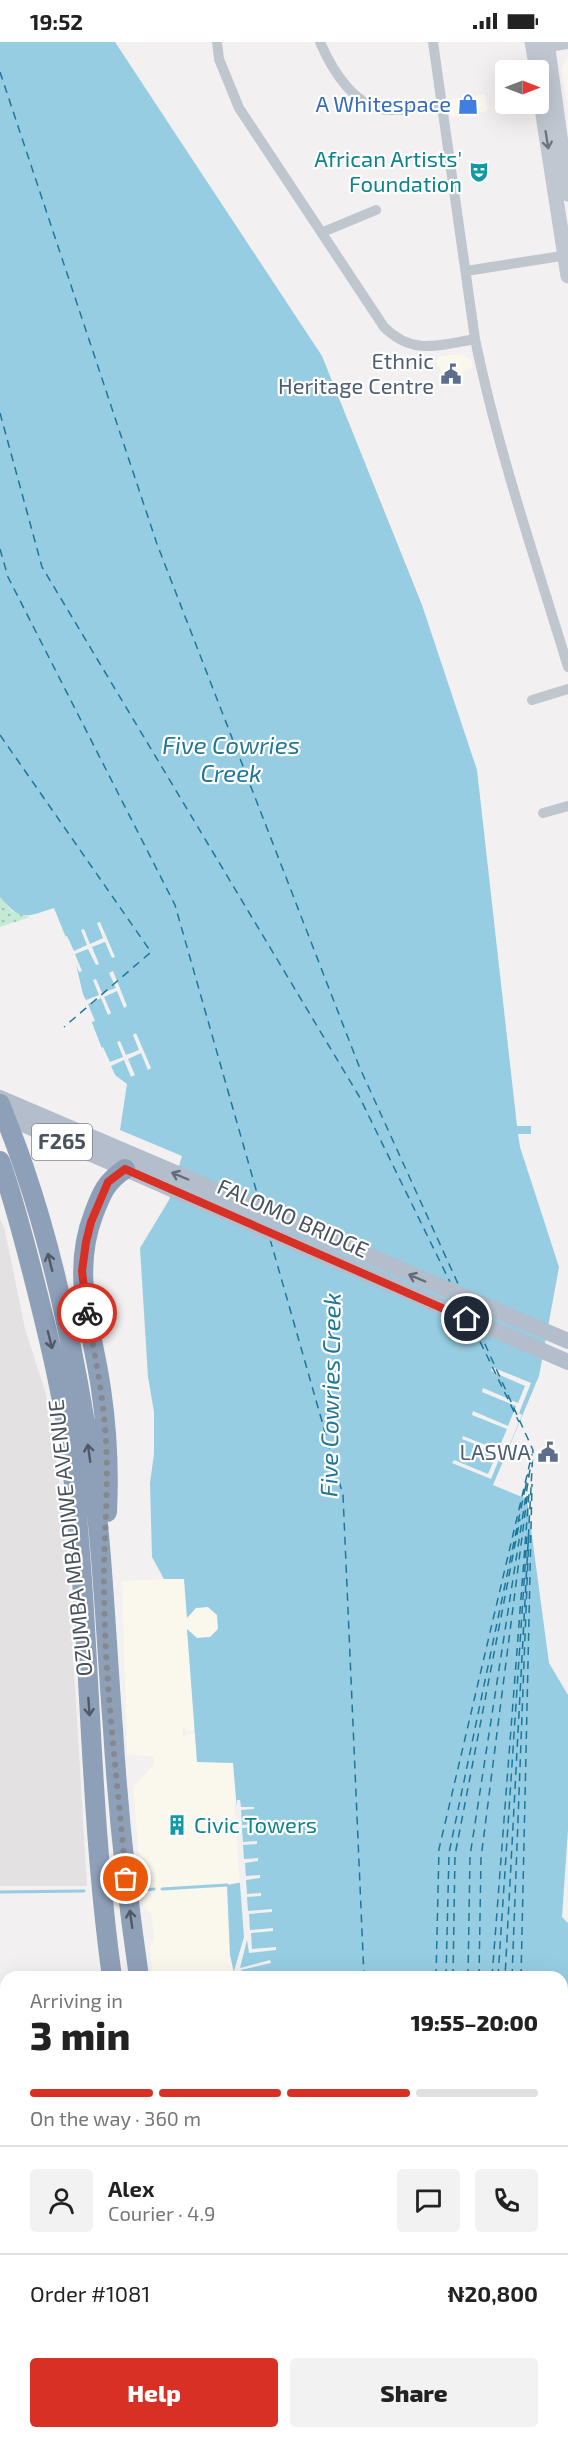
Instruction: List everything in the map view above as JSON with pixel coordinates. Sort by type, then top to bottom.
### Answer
[{"type":"highway","name":"OZUMBA MBADIWE AVENUE","points":[[0,1104],[23,1165],[44,1238],[73,1357],[92,1474],[104,1593],[128,1898],[138,1971]]},
{"type":"highway","points":[[104,1593],[107,1506],[106,1443],[101,1389],[83,1292],[84,1253],[91,1222],[104,1190],[108,1182],[125,1169]]},
{"type":"highway","name":"OZUMBA MBADIWE AVENUE","points":[[1,1170],[30,1263],[63,1404],[78,1539],[98,1856],[111,1971]]},
{"type":"highway","points":[[0,1208],[11,1224],[30,1263]]},
{"type":"main road","points":[[538,60],[540,45]]},
{"type":"main road","points":[[540,45],[568,194]]},
{"type":"main road","points":[[543,114],[567,255],[568,276]]},
{"type":"main road","name":"F265","points":[[0,1098],[568,1341]]},
{"type":"main road","name":"FALOMO BRIDGE","points":[[0,1114],[568,1362]]},
{"type":"main road","points":[[1,1170],[23,1165]]},
{"type":"main road","points":[[534,1327],[568,1336]]},
{"type":"main road","points":[[525,1345],[568,1372]]},
{"type":"street","points":[[217,42],[219,59],[239,108],[384,327],[395,338],[418,347],[475,339]]},
{"type":"street","points":[[320,42],[357,98],[370,106],[391,111],[441,103]]},
{"type":"street","points":[[432,42],[475,339],[490,406],[513,489],[568,667]]},
{"type":"street","points":[[540,45],[568,44]]},
{"type":"street","points":[[323,232],[376,210]]},
{"type":"street","points":[[466,271],[567,255]]},
{"type":"street","points":[[532,700],[568,689]]},
{"type":"street","points":[[543,813],[568,806]]},
{"type":"shaded area","points":[[568,56],[568,109],[561,70]]},
{"type":"shaded area","name":"A Whitespace","points":[[485,94],[488,111],[450,117],[447,100]]},
{"type":"shaded area","name":"Ethnic Heritage Centre","points":[[463,354],[471,360],[473,367],[446,381],[436,361],[439,356]]},
{"type":"shaded area","points":[[0,1220],[4,1226],[25,1329],[46,1394],[65,1520],[87,1886],[0,1886]]},
{"type":"shaded area","points":[[184,1578],[187,1618],[196,1608],[208,1607],[217,1615],[218,1629],[210,1637],[197,1638],[187,1630],[195,1731],[186,1732],[183,1728],[183,1737],[186,1737],[186,1734],[195,1733],[197,1762],[233,1762],[243,1883],[227,1885],[230,1955],[234,1971],[152,1971],[150,1948],[154,1939],[151,1913],[143,1906],[133,1787],[154,1764],[154,1757],[127,1754],[122,1581]]},
{"type":"green space","points":[[0,897],[12,911],[30,917],[0,927]]},
{"type":"water","name":"Five Cowries Creek","points":[[0,42],[115,42],[322,356],[422,605],[477,770],[517,1126],[531,1126],[531,1134],[518,1134],[520,1147],[559,1267],[539,1376],[493,1485],[527,1499],[549,1663],[568,1695],[568,1829],[562,1917],[568,1923],[568,1971],[234,1971],[230,1955],[227,1885],[243,1882],[233,1763],[197,1762],[187,1629],[197,1638],[210,1637],[218,1629],[217,1615],[208,1607],[196,1608],[187,1618],[184,1579],[164,1579],[152,1557],[150,1483],[154,1454],[154,1412],[148,1377],[140,1248],[169,1200],[182,1156],[120,1130],[127,1084],[111,1072],[86,1007],[75,960],[54,908],[37,914],[19,914],[0,897]]},
{"type":"pier","points":[[100,922],[115,957],[112,958],[105,942],[92,947],[99,964],[96,965],[88,949],[75,954],[82,971],[79,972],[64,937],[67,936],[74,951],[87,945],[81,930],[84,929],[90,944],[103,938],[97,923]]},
{"type":"pier","points":[[113,971],[127,1006],[124,1008],[117,991],[104,997],[111,1013],[108,1015],[101,998],[88,1004],[95,1021],[91,1022],[78,986],[86,1000],[99,995],[93,980],[96,979],[102,993],[116,988],[109,973]]},
{"type":"pier","points":[[136,1033],[151,1068],[148,1070],[141,1053],[128,1059],[135,1075],[131,1077],[124,1060],[111,1066],[118,1081],[112,1076],[100,1049],[103,1047],[110,1062],[123,1057],[117,1042],[120,1041],[126,1055],[139,1050],[133,1035]]},
{"type":"pier","points":[[492,1367],[531,1383],[519,1413],[522,1415],[509,1446],[505,1445],[491,1479],[452,1463],[454,1460],[488,1474],[497,1453],[462,1439],[463,1436],[498,1450],[507,1429],[472,1415],[473,1411],[508,1426],[516,1406],[482,1392],[483,1388],[518,1403],[525,1386],[491,1371]]},
{"type":"pier","points":[[237,1800],[240,1800],[241,1807],[254,1807],[254,1809],[241,1810],[242,1825],[255,1824],[256,1827],[242,1828],[243,1842],[257,1841],[257,1844],[243,1845],[244,1859],[258,1858],[258,1861],[245,1863],[246,1876],[260,1875],[260,1878],[246,1880],[247,1894],[261,1893],[261,1896],[247,1897],[248,1911],[272,1909],[272,1912],[249,1914],[250,1930],[273,1928],[273,1931],[251,1933],[252,1949],[276,1947],[276,1950],[249,1953],[247,1940],[240,1968],[270,1960],[271,1963],[241,1971],[234,1971],[244,1937],[234,1805],[237,1805]]},
{"type":"waterway","points":[[162,1889],[227,1885]]},
{"type":"waterway","points":[[145,1890],[154,1889]]},
{"type":"waterway","points":[[0,1892],[84,1891]]},
{"type":"ferry route","points":[[0,72],[157,544],[359,1066],[459,1286]]},
{"type":"ferry route","points":[[0,413],[42,567],[359,1096],[450,1282]]},
{"type":"ferry route","points":[[0,549],[8,577],[175,905],[259,1200]]},
{"type":"ferry route","points":[[0,735],[151,952],[64,1027]]},
{"type":"ferry route","points":[[270,1239],[343,1495],[364,1971]]},
{"type":"ferry route","points":[[474,1329],[519,1422]]},
{"type":"ferry route","points":[[479,1331],[533,1450],[505,1971]]},
{"type":"ferry route","points":[[436,1971],[439,1849],[532,1454]]},
{"type":"ferry route","points":[[468,1971],[470,1856],[531,1463]]},
{"type":"ferry route","points":[[525,1490],[528,1474]]},
{"type":"ferry route","points":[[521,1971],[532,1484]]},
{"type":"ferry route","points":[[446,1971],[449,1853],[525,1489]]},
{"type":"ferry route","points":[[479,1971],[481,1858],[528,1490]]},
{"type":"ferry route","points":[[492,1971],[529,1493]]},
{"type":"ferry route","points":[[453,1971],[455,1855],[520,1519]]},
{"type":"ferry route","points":[[512,1971],[529,1532]]},
{"type":"ferry route","points":[[498,1971],[527,1537]]},
{"type":"way so far","points":[[87,1313],[101,1389],[106,1443],[107,1506],[104,1593],[126,1879]]},
{"type":"place","name":"A Whitespace","points":[[468,104]]},
{"type":"place","name":"African Artists' Foundation","points":[[479,172]]},
{"type":"place","name":"Ethnic Heritage Centre","points":[[451,374]]},
{"type":"place","name":"LASWA","points":[[548,1452]]},
{"type":"place","name":"Civic Towers","points":[[177,1825]]},
{"type":"route","points":[[87,1313],[82,1271],[91,1222],[108,1182],[125,1169],[467,1319]]}]
